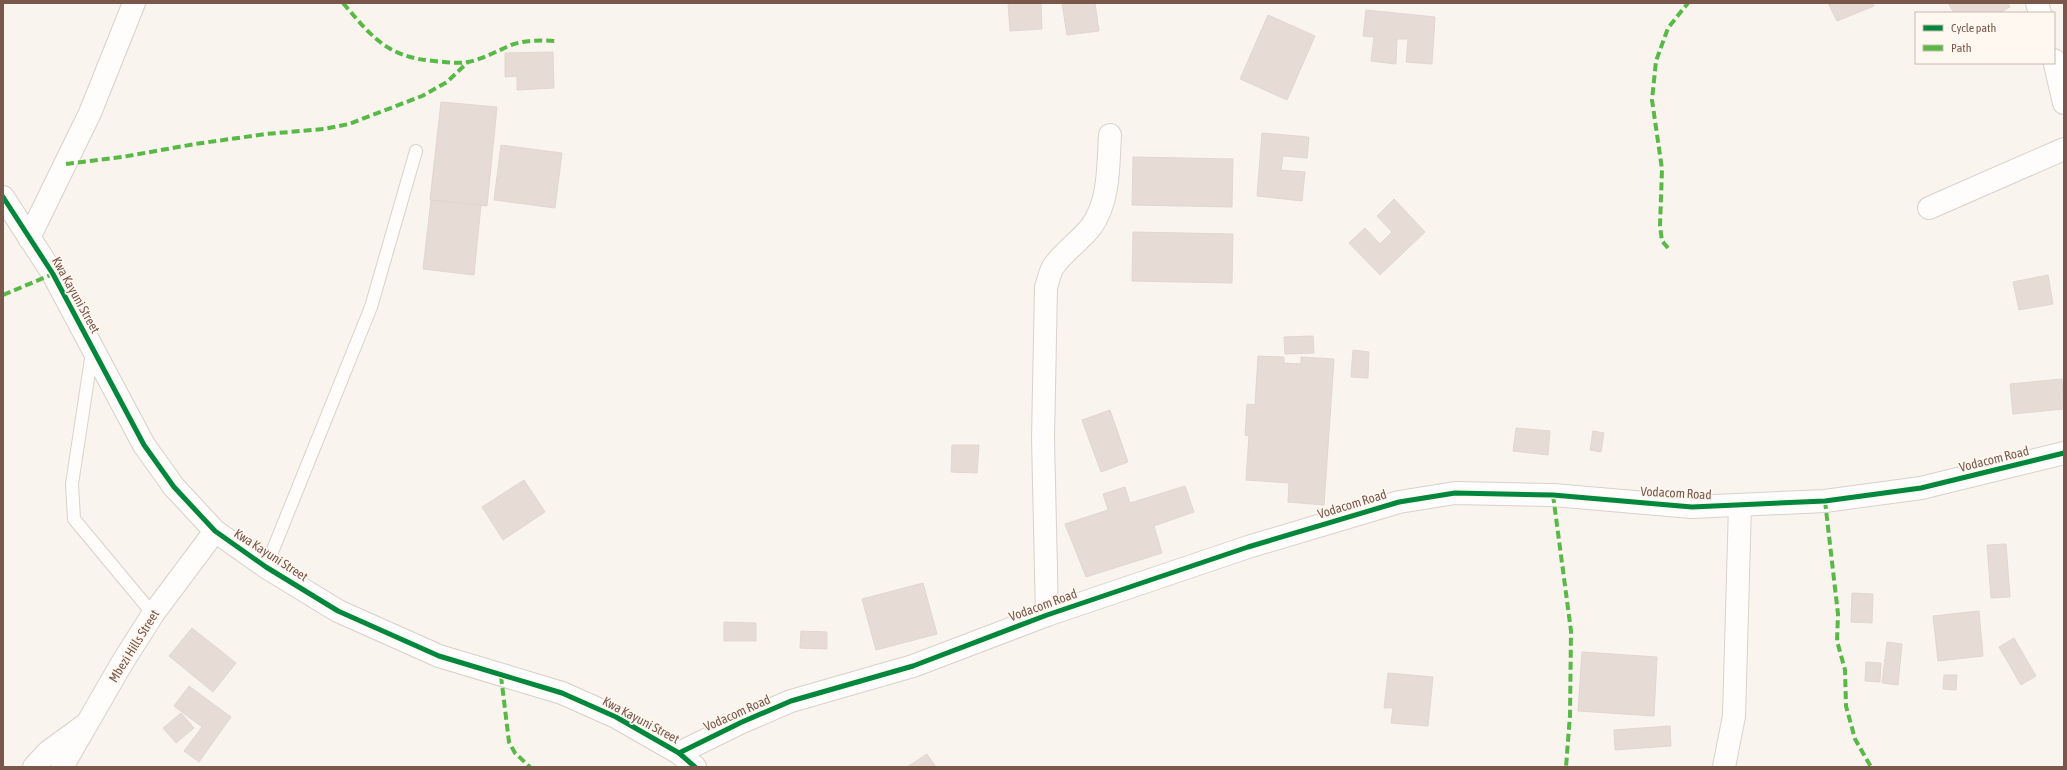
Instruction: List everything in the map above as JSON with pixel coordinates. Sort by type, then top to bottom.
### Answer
[{"type":"street","points":[[29,238],[90,113],[134,3]]},
{"type":"street","points":[[2055,64],[2064,103]]},
{"type":"street","points":[[1047,615],[1043,438],[1046,287],[1052,268],[1062,255],[1091,226],[1101,207],[1107,182],[1110,135]]},
{"type":"street","points":[[1929,208],[2064,149]]},
{"type":"street","name":"Kwa Kayuni Street","points":[[3,197],[53,274],[144,445],[174,487],[215,531],[266,567],[338,611],[425,650],[501,676],[562,693],[616,717],[679,752],[695,767]]},
{"type":"street","name":"Vodacom Road","points":[[679,752],[791,701],[913,666],[1047,615],[1248,547],[1399,502],[1455,493],[1553,495],[1692,507],[1825,501],[1922,488],[2064,453]]},
{"type":"street","points":[[1724,767],[1734,716],[1740,506]]},
{"type":"street","name":"Mbezi Hills Street","points":[[62,767],[122,662],[153,614],[215,531]]},
{"type":"street","points":[[34,767],[48,752],[89,722]]},
{"type":"lane","points":[[266,567],[371,307],[416,151]]},
{"type":"lane","points":[[93,349],[72,484],[74,519],[153,614]]},
{"type":"building","points":[[1008,3],[1041,3],[1042,29],[1010,31]]},
{"type":"building","points":[[1062,3],[1095,3],[1099,31],[1067,35]]},
{"type":"building","points":[[1828,3],[1872,3],[1874,6],[1837,21]]},
{"type":"building","points":[[1948,3],[2008,3],[2010,7],[2001,12],[1953,12]]},
{"type":"building","points":[[1366,10],[1435,17],[1432,64],[1406,62],[1408,39],[1397,39],[1396,64],[1371,61],[1374,37],[1363,36]]},
{"type":"building","points":[[1268,15],[1315,36],[1287,100],[1240,79]]},
{"type":"building","points":[[553,52],[554,88],[517,90],[517,76],[505,77],[505,53]]},
{"type":"building","points":[[441,102],[497,107],[487,206],[430,200]]},
{"type":"building","points":[[1262,133],[1309,137],[1307,158],[1283,156],[1281,170],[1305,172],[1302,201],[1257,196]]},
{"type":"building","points":[[501,145],[562,153],[555,208],[494,200]]},
{"type":"building","points":[[1133,157],[1233,159],[1232,207],[1132,205]]},
{"type":"building","points":[[1394,199],[1425,232],[1380,275],[1349,243],[1365,228],[1380,244],[1392,232],[1377,216]]},
{"type":"building","points":[[431,200],[481,205],[474,275],[423,269]]},
{"type":"building","points":[[1133,232],[1233,234],[1232,283],[1132,281]]},
{"type":"building","points":[[2048,275],[2053,304],[2019,310],[2013,282]]},
{"type":"building","points":[[1313,336],[1314,353],[1285,354],[1284,337]]},
{"type":"building","points":[[1353,350],[1369,352],[1368,378],[1351,377]]},
{"type":"building","points":[[1258,356],[1284,357],[1284,363],[1301,364],[1301,357],[1334,359],[1324,505],[1288,502],[1289,483],[1246,480],[1249,436],[1245,435],[1247,404],[1255,405]]},
{"type":"building","points":[[2062,379],[2064,409],[2013,414],[2010,384]]},
{"type":"building","points":[[1110,410],[1128,462],[1101,472],[1082,420]]},
{"type":"building","points":[[1516,428],[1550,431],[1548,455],[1513,451]]},
{"type":"building","points":[[1593,431],[1604,433],[1601,452],[1590,450]]},
{"type":"building","points":[[952,445],[979,445],[977,473],[951,472]]},
{"type":"building","points":[[524,480],[545,512],[503,540],[482,507]]},
{"type":"building","points":[[1185,486],[1194,512],[1154,526],[1162,553],[1086,577],[1065,524],[1108,510],[1103,494],[1125,487],[1130,503]]},
{"type":"building","points":[[2006,544],[2010,597],[1991,598],[1987,545]]},
{"type":"building","points":[[923,583],[937,634],[876,650],[862,599]]},
{"type":"building","points":[[1852,593],[1873,594],[1872,623],[1851,622]]},
{"type":"building","points":[[1979,611],[1983,656],[1938,661],[1933,616]]},
{"type":"building","points":[[724,622],[756,623],[756,641],[724,641]]},
{"type":"building","points":[[192,628],[236,663],[213,692],[169,656]]},
{"type":"building","points":[[801,631],[827,632],[827,649],[800,648]]},
{"type":"building","points":[[2014,638],[2036,676],[2021,685],[1999,647]]},
{"type":"building","points":[[1887,642],[1902,644],[1898,685],[1882,683]]},
{"type":"building","points":[[1582,652],[1657,657],[1654,716],[1578,711]]},
{"type":"building","points":[[1866,662],[1881,663],[1880,682],[1865,681]]},
{"type":"building","points":[[1388,673],[1433,677],[1428,726],[1391,723],[1393,708],[1384,708]]},
{"type":"building","points":[[1944,675],[1957,675],[1956,690],[1943,689]]},
{"type":"building","points":[[189,686],[231,717],[199,762],[184,751],[202,727],[174,706]]},
{"type":"building","points":[[181,713],[194,728],[176,743],[163,728]]},
{"type":"building","points":[[1670,726],[1671,746],[1615,750],[1614,730]]},
{"type":"building","points":[[927,754],[936,767],[907,767]]},
{"type":"marked path","points":[[343,3],[363,26],[382,43],[392,50],[418,59],[464,63],[490,55],[516,43],[545,40],[556,41]]},
{"type":"marked path","points":[[1668,248],[1662,241],[1660,226],[1662,169],[1652,100],[1656,61],[1668,28],[1688,3]]},
{"type":"marked path","points":[[66,164],[122,157],[195,144],[266,134],[324,129],[349,124],[422,96],[447,82],[468,62]]},
{"type":"marked path","points":[[3,295],[53,274]]},
{"type":"marked path","points":[[1553,495],[1571,631],[1570,715],[1566,767]]},
{"type":"marked path","points":[[1825,501],[1838,614],[1837,641],[1845,670],[1846,706],[1855,739],[1871,767]]},
{"type":"marked path","points":[[501,676],[509,742],[515,753],[530,767]]},
{"type":"cycle path","points":[[3,197],[53,274],[144,445],[174,487],[215,531],[266,567],[338,611],[439,656],[562,693],[616,717],[679,753],[695,767]]},
{"type":"cycle path","points":[[679,753],[742,722],[791,701],[913,666],[1047,615],[1248,547],[1399,502],[1455,493],[1553,495],[1692,507],[1825,501],[1921,488],[2064,453]]}]
